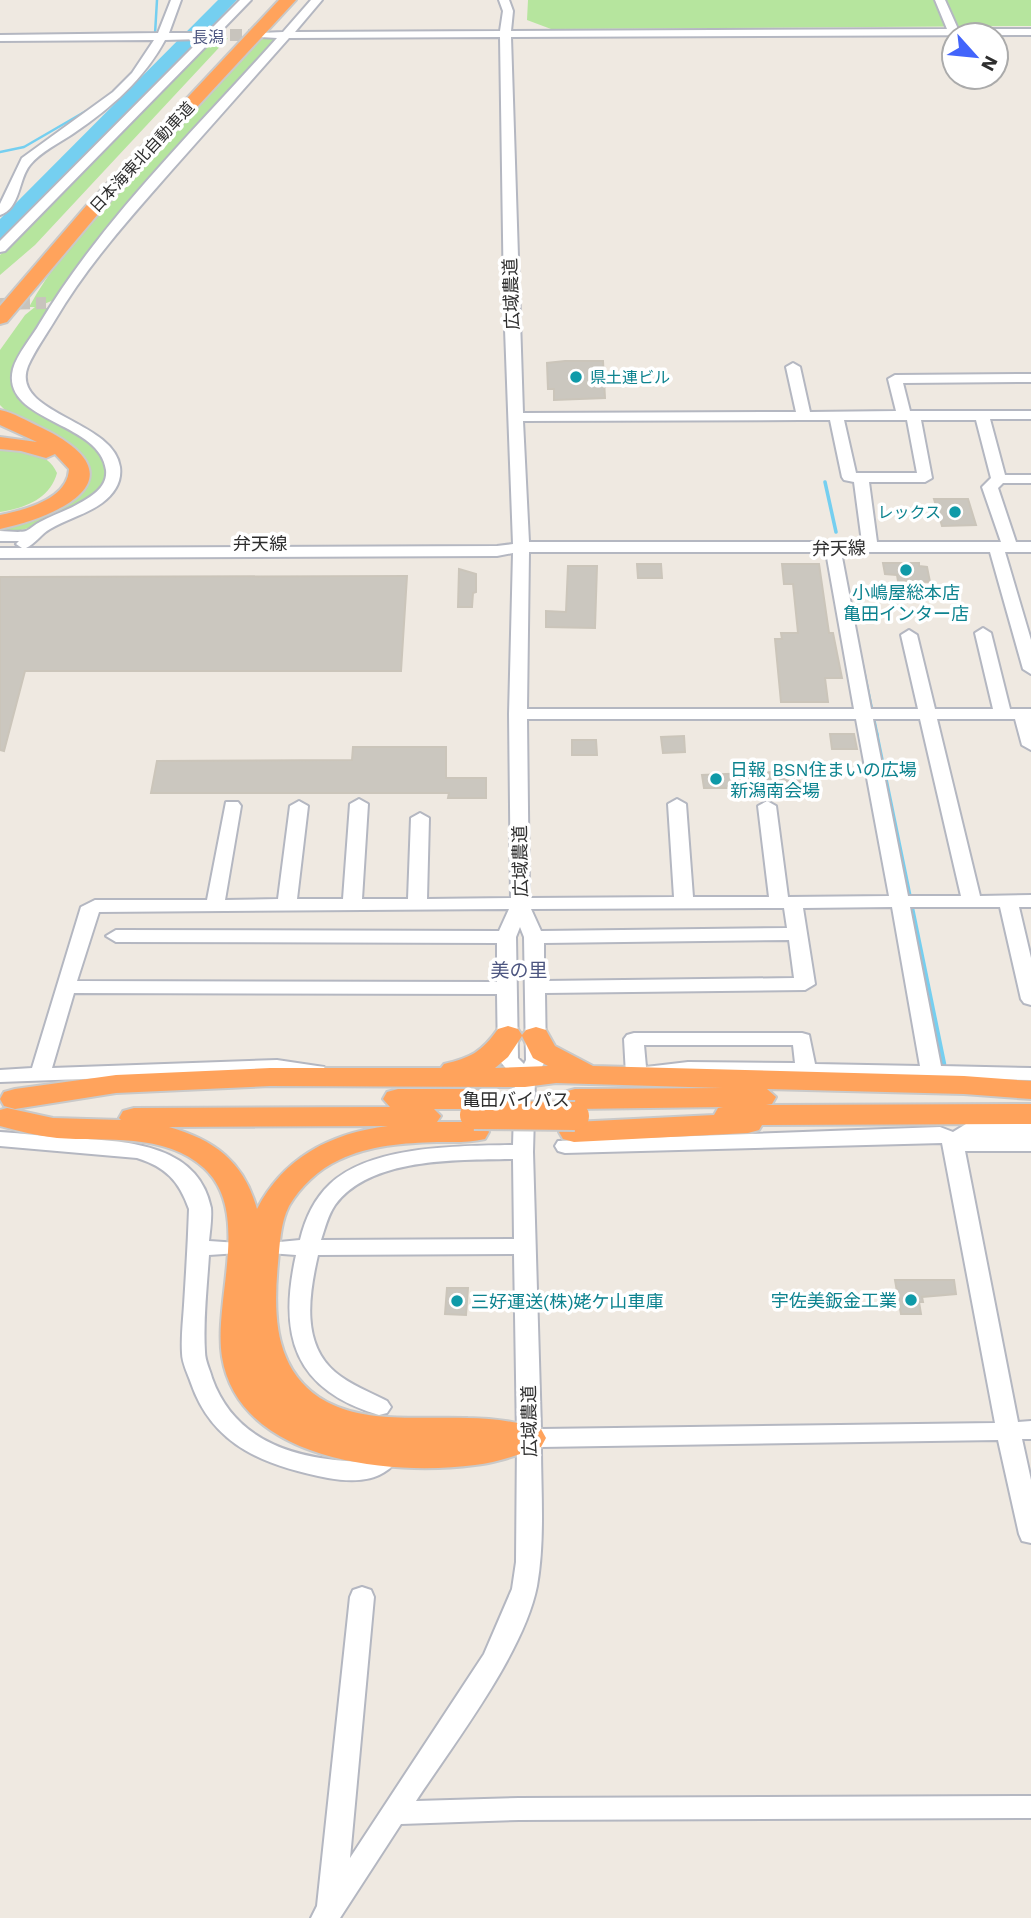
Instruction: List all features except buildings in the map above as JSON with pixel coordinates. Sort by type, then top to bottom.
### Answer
[{"type":"highway","name":"日本海東北自動車道","points":[[0,318],[47,252],[274,0]]},
{"type":"highway","name":"日本海東北自動車道","points":[[0,297],[47,252],[288,0]]},
{"type":"highway","points":[[0,290],[47,252]]},
{"type":"highway","points":[[0,336],[47,252]]},
{"type":"highway","points":[[0,416],[60,447],[78,465],[80,473],[73,491],[58,503],[35,514],[0,522]]},
{"type":"highway","points":[[0,443],[23,445],[47,453],[62,465],[65,472],[60,486],[46,500],[0,515]]},
{"type":"highway","points":[[416,1078],[477,1067],[522,1035],[543,1052],[569,1067],[597,1075]]},
{"type":"highway","points":[[4,1108],[116,1084],[270,1077],[525,1079],[556,1074],[636,1075],[964,1085],[1031,1092]]},
{"type":"highway","name":"亀田バイパス","points":[[572,1123],[1031,1092]]},
{"type":"highway","points":[[4,1108],[57,1128],[127,1130],[166,1136],[190,1145],[215,1161],[229,1176],[239,1201],[244,1225],[236,1339],[239,1365],[247,1387],[262,1407],[284,1424],[305,1435],[380,1462],[474,1453],[529,1437]]},
{"type":"highway","name":"亀田バイパス","points":[[4,1108],[474,1115]]},
{"type":"highway","points":[[529,1437],[468,1430],[391,1430],[355,1425],[322,1413],[296,1398],[276,1374],[264,1346],[258,1308],[266,1230],[274,1205],[295,1177],[326,1154],[363,1140],[474,1115],[655,1129],[856,1115],[1031,1114]]},
{"type":"street","points":[[0,211],[8,204],[20,168],[26,161],[84,123],[113,99],[149,62],[157,37],[176,0]]},
{"type":"street","points":[[0,248],[246,0]]},
{"type":"street","points":[[0,536],[25,540],[94,501],[108,487],[114,470],[105,448],[82,431],[36,406],[21,393],[18,385],[20,368],[52,303],[95,249],[317,0]]},
{"type":"street","points":[[506,5],[516,0]]},
{"type":"street","points":[[940,0],[949,21]]},
{"type":"street","name":"広域農道","points":[[328,1913],[494,1660],[512,1625],[524,1589],[528,1562],[529,1437],[523,1152],[525,1079],[536,1060],[522,1035],[535,986],[534,937],[520,905],[518,714],[521,547],[515,417],[506,5]]},
{"type":"street","points":[[1010,32],[1031,32]]},
{"type":"street","points":[[264,35],[940,33]]},
{"type":"street","points":[[0,38],[230,35]]},
{"type":"street","points":[[793,367],[804,417]]},
{"type":"street","points":[[836,416],[849,477],[925,478],[909,416],[895,379],[1031,378]]},
{"type":"street","points":[[982,415],[999,479]]},
{"type":"street","points":[[515,417],[1031,415]]},
{"type":"street","points":[[861,477],[870,547]]},
{"type":"street","points":[[1031,479],[999,479],[990,487],[1031,669]]},
{"type":"street","name":"弁天線","points":[[0,544],[25,540],[494,542],[521,547]]},
{"type":"street","name":"弁天線","points":[[0,554],[484,551],[521,547],[1031,547]]},
{"type":"street","points":[[832,549],[909,903],[932,1074]]},
{"type":"street","points":[[983,632],[1003,714]]},
{"type":"street","points":[[909,635],[972,902]]},
{"type":"street","points":[[518,714],[1026,714],[1031,745]]},
{"type":"street","points":[[352,905],[359,804]]},
{"type":"street","points":[[677,804],[684,902]]},
{"type":"street","points":[[215,905],[232,806]]},
{"type":"street","points":[[287,905],[299,806]]},
{"type":"street","points":[[535,986],[805,984],[799,934],[786,902],[767,806]]},
{"type":"street","points":[[417,905],[420,818]]},
{"type":"street","points":[[1008,901],[1031,999]]},
{"type":"street","points":[[380,1462],[334,1470],[292,1462],[254,1445],[228,1426],[210,1404],[193,1354],[200,1209],[195,1190],[185,1174],[163,1159],[136,1150],[104,1146],[4,1108],[40,1075],[88,911],[95,906],[1031,901]]},
{"type":"street","points":[[520,905],[506,937],[508,988],[522,1035],[508,1059],[525,1079]]},
{"type":"street","points":[[534,937],[799,934]]},
{"type":"street","points":[[116,936],[506,937]]},
{"type":"street","points":[[65,987],[508,988]]},
{"type":"street","points":[[806,1071],[802,1039],[634,1040],[636,1075],[688,1068],[806,1071],[932,1074],[1031,1074]]},
{"type":"street","points":[[40,1075],[277,1066],[350,1077]]},
{"type":"street","points":[[572,1123],[644,1143],[940,1133],[966,1144],[1031,1144]]},
{"type":"street","points":[[952,1140],[966,1131],[1031,1131]]},
{"type":"street","points":[[952,1140],[1019,1430],[1031,1534]]},
{"type":"street","points":[[379,1407],[332,1383],[314,1363],[302,1340],[298,1309],[317,1218],[330,1198],[347,1181],[395,1164],[450,1154],[523,1152]]},
{"type":"street","points":[[277,1248],[526,1246]]},
{"type":"street","points":[[198,1248],[231,1248]]},
{"type":"street","points":[[529,1437],[931,1434],[1019,1430]]},
{"type":"street","points":[[328,1913],[362,1597]]},
{"type":"street","points":[[394,1813],[519,1809],[1031,1807]]},
{"type":"green space","points":[[528,0],[1031,0],[1031,26],[1010,26],[1010,21],[940,21],[940,27],[551,29],[527,20]]},
{"type":"green space","points":[[228,38],[35,245],[0,275],[0,255],[213,39]]},
{"type":"green space","points":[[264,38],[273,38],[278,42],[59,298],[39,306],[50,309],[13,381],[18,388],[16,391],[29,403],[28,406],[101,448],[110,486],[85,504],[44,524],[0,532],[0,527],[40,517],[65,505],[84,487],[91,475],[81,453],[8,413],[0,405],[0,350],[25,315],[35,307],[29,307],[53,269],[82,233],[255,44]]},
{"type":"green space","points":[[0,446],[41,456],[57,473],[49,489],[35,501],[0,512]]},
{"type":"water","points":[[218,0],[237,0],[82,162],[0,240],[0,219]]},
{"type":"waterway","points":[[151,46],[155,34],[157,0]]},
{"type":"waterway","points":[[0,152],[24,147],[93,107]]},
{"type":"waterway","points":[[825,482],[836,532]]},
{"type":"waterway","points":[[859,649],[877,735]]},
{"type":"waterway","points":[[876,733],[944,1064]]},
{"type":"tunnel","points":[[230,35],[264,35]]},
{"type":"tunnel","points":[[0,304],[46,303]]},
{"type":"place","name":"県土連ビル","points":[[576,377]]},
{"type":"place","name":"レックス","points":[[955,512]]},
{"type":"place","name":"小嶋屋総本店 亀田インター店","points":[[906,570]]},
{"type":"place","name":"日報 BSN住まいの広場 新潟南会場","points":[[716,779]]},
{"type":"place","name":"宇佐美鈑金工業","points":[[911,1300]]},
{"type":"place","name":"三好運送(株)姥ケ山車庫","points":[[457,1301]]},
{"type":"district","name":"長潟","points":[[208,37]]},
{"type":"district","name":"美の里","points":[[519,970]]}]
